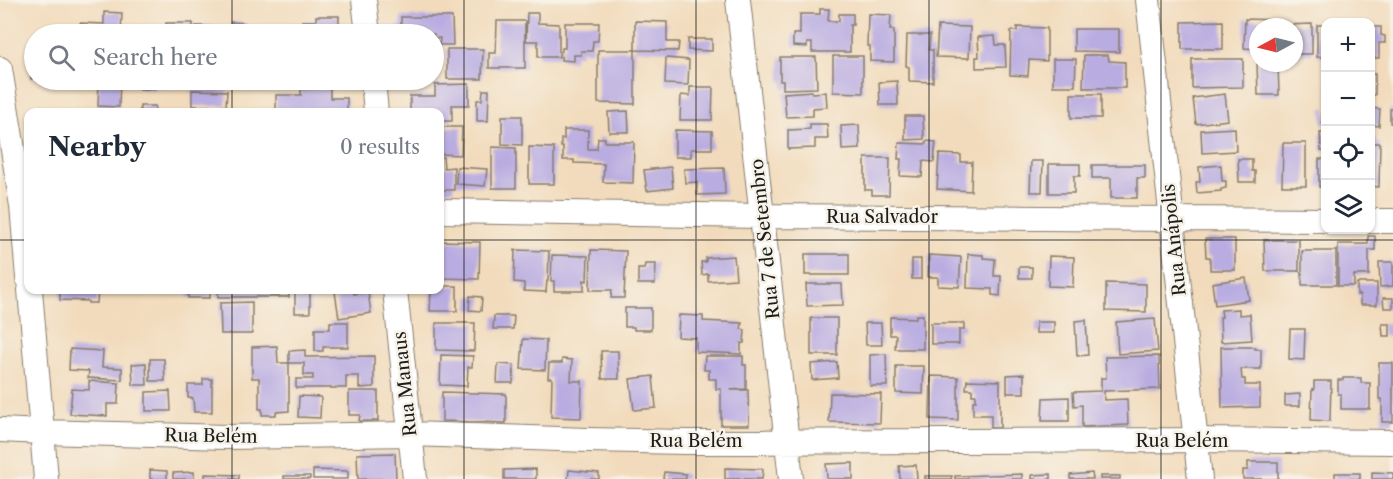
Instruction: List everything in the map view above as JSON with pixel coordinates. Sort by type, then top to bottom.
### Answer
[{"type":"street","points":[[364,0],[367,24]]},
{"type":"street","name":"Rua 7 de Setembro","points":[[738,0],[791,479]]},
{"type":"street","name":"Rua Anápolis","points":[[1148,0],[1200,479]]},
{"type":"street","points":[[0,69],[24,252]]},
{"type":"street","points":[[374,90],[376,108]]},
{"type":"street","name":"Rua Salvador","points":[[444,212],[1321,220]]},
{"type":"street","points":[[1375,221],[1393,221]]},
{"type":"street","points":[[30,294],[46,479]]},
{"type":"street","name":"Rua Manaus","points":[[395,294],[415,479]]},
{"type":"street","name":"Rua Belém","points":[[0,430],[226,437],[410,434],[588,440],[1393,442]]},
{"type":"building","points":[[820,9],[829,9],[828,21],[839,21],[839,14],[853,14],[853,25],[850,25],[850,52],[812,52],[812,43],[807,43],[807,47],[793,46],[793,34],[800,34],[800,14],[820,14]]},
{"type":"building","points":[[104,12],[122,13],[121,24],[104,24]]},
{"type":"building","points":[[527,13],[538,13],[538,23],[559,24],[559,57],[538,57],[538,41],[526,41]]},
{"type":"building","points":[[868,14],[891,15],[890,30],[894,30],[894,62],[870,61],[870,46],[867,46]]},
{"type":"building","points":[[316,16],[339,16],[339,24],[302,24],[302,21],[316,21]]},
{"type":"building","points":[[401,17],[452,17],[453,45],[444,45],[444,24],[401,24]]},
{"type":"building","points":[[1245,19],[1249,19],[1249,48],[1244,48]]},
{"type":"building","points":[[497,21],[525,21],[525,68],[489,68],[489,53],[496,53]]},
{"type":"building","points":[[635,21],[667,22],[667,42],[679,42],[678,51],[635,50]]},
{"type":"building","points":[[1223,21],[1223,49],[1182,49],[1182,22]]},
{"type":"building","points":[[166,23],[193,23],[193,24]]},
{"type":"building","points":[[565,23],[599,23],[598,41],[593,41],[592,51],[581,51],[581,55],[574,55],[574,61],[561,60],[562,48],[565,48]]},
{"type":"building","points":[[1303,24],[1312,24],[1312,54],[1303,54]]},
{"type":"building","points":[[1317,25],[1321,25],[1321,57],[1317,57]]},
{"type":"building","points":[[938,26],[970,27],[969,58],[936,57]]},
{"type":"building","points":[[1017,27],[1047,28],[1047,61],[1029,60],[1028,76],[1010,75],[1011,31],[1017,31]]},
{"type":"building","points":[[1375,27],[1381,27],[1381,35],[1385,36],[1385,43],[1379,43],[1379,58],[1375,58]]},
{"type":"building","points":[[1074,29],[1119,29],[1119,52],[1074,51]]},
{"type":"building","points":[[907,35],[930,35],[929,50],[933,50],[933,82],[909,81],[909,67],[906,66]]},
{"type":"building","points":[[995,36],[996,45],[1005,45],[1006,67],[976,68],[976,57],[979,57],[978,37]]},
{"type":"building","points":[[688,39],[712,39],[712,51],[688,50]]},
{"type":"building","points":[[447,49],[483,49],[482,79],[447,79]]},
{"type":"building","points":[[598,50],[635,50],[635,104],[598,103]]},
{"type":"building","points":[[1084,55],[1108,55],[1109,61],[1125,62],[1125,88],[1083,88]]},
{"type":"building","points":[[833,56],[863,56],[863,93],[833,92]]},
{"type":"building","points":[[780,57],[816,57],[817,88],[783,89],[783,81],[780,81]]},
{"type":"building","points":[[666,58],[689,60],[688,85],[665,84]]},
{"type":"building","points":[[1053,59],[1076,59],[1075,86],[1053,86]]},
{"type":"building","points":[[1192,59],[1243,59],[1243,87],[1192,88]]},
{"type":"building","points":[[1257,72],[1278,72],[1279,95],[1258,95]]},
{"type":"building","points":[[897,81],[898,105],[880,105],[879,82]]},
{"type":"building","points":[[469,84],[469,105],[452,105],[452,121],[444,121],[444,108],[410,108],[410,96],[435,96],[435,90],[444,90],[444,85]]},
{"type":"building","points":[[690,87],[713,87],[712,120],[680,120],[681,95],[690,96]]},
{"type":"building","points":[[99,90],[120,90],[119,107],[98,106]]},
{"type":"building","points":[[192,90],[227,91],[226,106],[192,106]]},
{"type":"building","points":[[301,90],[330,90],[330,98],[347,98],[347,108],[276,108],[276,95],[301,95]]},
{"type":"building","points":[[483,90],[489,90],[488,121],[477,121],[477,100],[482,100]]},
{"type":"building","points":[[812,91],[812,93],[826,92],[827,107],[813,108],[813,116],[786,117],[784,93]]},
{"type":"building","points":[[1071,94],[1101,94],[1101,118],[1071,118]]},
{"type":"building","points":[[1225,94],[1228,120],[1196,124],[1193,98]]},
{"type":"building","points":[[140,106],[155,106],[155,108],[140,108]]},
{"type":"building","points":[[1375,108],[1380,109],[1379,126],[1375,126]]},
{"type":"building","points":[[1390,109],[1393,109],[1393,123],[1390,123]]},
{"type":"building","points":[[628,111],[629,132],[609,132],[608,112]]},
{"type":"building","points":[[502,116],[522,116],[522,145],[502,144]]},
{"type":"building","points":[[905,116],[923,116],[924,139],[905,140]]},
{"type":"building","points":[[810,124],[827,124],[828,139],[815,139],[815,148],[788,149],[788,130],[810,129]]},
{"type":"building","points":[[859,125],[860,149],[842,150],[841,126]]},
{"type":"building","points":[[444,127],[462,127],[461,155],[444,154]]},
{"type":"building","points":[[1235,128],[1236,151],[1202,153],[1201,130]]},
{"type":"building","points":[[564,130],[588,130],[588,149],[597,149],[598,138],[605,138],[605,142],[634,142],[633,183],[603,182],[604,164],[574,163],[574,160],[563,160],[561,139],[564,139]]},
{"type":"building","points":[[675,130],[712,131],[712,149],[691,149],[691,157],[675,157]]},
{"type":"building","points":[[926,141],[936,142],[934,162],[923,161],[922,177],[900,176],[899,143],[926,144]]},
{"type":"building","points":[[1283,143],[1306,143],[1306,186],[1282,186]]},
{"type":"building","points":[[1375,143],[1380,143],[1379,187],[1375,187]]},
{"type":"building","points":[[492,147],[516,148],[516,188],[492,188]]},
{"type":"building","points":[[529,147],[554,148],[554,184],[529,184]]},
{"type":"building","points":[[939,154],[961,155],[961,162],[972,162],[971,191],[937,189]]},
{"type":"building","points":[[865,158],[890,158],[889,195],[872,195],[872,190],[865,190]]},
{"type":"building","points":[[1238,159],[1252,159],[1255,182],[1239,182]]},
{"type":"building","points":[[1319,159],[1321,159],[1321,187],[1319,187]]},
{"type":"building","points":[[1031,161],[1043,161],[1042,192],[1030,192]]},
{"type":"building","points":[[1049,164],[1080,164],[1080,176],[1074,176],[1074,193],[1049,193]]},
{"type":"building","points":[[1092,165],[1145,165],[1145,178],[1137,178],[1137,198],[1111,198],[1111,178],[1092,178]]},
{"type":"building","points":[[1221,165],[1222,181],[1226,181],[1226,188],[1221,191],[1197,193],[1196,182],[1200,182],[1199,167]]},
{"type":"building","points":[[454,167],[454,190],[444,190],[444,168]]},
{"type":"building","points":[[457,167],[487,169],[485,186],[456,184]]},
{"type":"building","points":[[671,167],[673,188],[647,191],[644,170]]},
{"type":"building","points":[[724,168],[725,194],[697,195],[697,182],[685,183],[684,169]]},
{"type":"building","points":[[1368,236],[1375,236],[1375,250],[1369,250],[1369,275],[1354,275],[1354,286],[1338,286],[1338,244],[1368,244]]},
{"type":"building","points":[[1205,239],[1235,239],[1235,270],[1210,270],[1210,257],[1206,257]]},
{"type":"building","points":[[1264,240],[1299,240],[1299,271],[1265,271]]},
{"type":"building","points":[[444,241],[480,242],[479,279],[444,278]]},
{"type":"building","points":[[515,250],[549,251],[546,292],[524,291],[524,283],[514,282]]},
{"type":"building","points":[[591,250],[626,251],[624,298],[611,298],[612,290],[590,290]]},
{"type":"building","points":[[1302,251],[1336,251],[1336,285],[1302,285]]},
{"type":"building","points":[[805,254],[849,254],[849,275],[805,275]]},
{"type":"building","points":[[968,254],[995,259],[994,276],[1001,276],[1000,296],[992,295],[992,289],[967,288]]},
{"type":"building","points":[[552,255],[588,256],[587,281],[584,280],[584,291],[554,291],[554,281],[551,281]]},
{"type":"building","points":[[929,255],[961,257],[959,287],[938,286],[938,277],[928,277]]},
{"type":"building","points":[[734,256],[736,279],[708,281],[708,274],[702,275],[701,262],[706,262],[706,258]]},
{"type":"building","points":[[1049,256],[1074,257],[1073,287],[1048,286]]},
{"type":"building","points":[[912,259],[921,259],[921,279],[912,279]]},
{"type":"building","points":[[1379,262],[1393,262],[1393,286],[1380,287]]},
{"type":"building","points":[[645,264],[656,264],[655,284],[638,284],[638,269],[644,269]]},
{"type":"building","points":[[1019,267],[1032,267],[1032,278],[1019,278]]},
{"type":"building","points":[[1246,278],[1249,300],[1215,305],[1212,283]]},
{"type":"building","points":[[1106,283],[1146,284],[1146,312],[1106,311]]},
{"type":"building","points":[[1357,283],[1377,283],[1377,305],[1360,305]]},
{"type":"building","points":[[806,284],[842,284],[843,305],[807,306]]},
{"type":"building","points":[[444,286],[457,286],[457,311],[430,311],[431,294],[444,294]]},
{"type":"building","points":[[60,294],[98,294],[97,303],[60,300]]},
{"type":"building","points":[[188,294],[210,294],[210,298],[188,298]]},
{"type":"building","points":[[218,294],[289,294],[289,297],[218,297]]},
{"type":"building","points":[[295,294],[310,294],[310,313],[295,313]]},
{"type":"building","points":[[335,294],[368,294],[371,313],[339,318]]},
{"type":"building","points":[[470,296],[482,297],[481,311],[469,310]]},
{"type":"building","points":[[1383,298],[1393,298],[1393,308],[1384,308]]},
{"type":"building","points":[[252,302],[252,334],[221,334],[220,303]]},
{"type":"building","points":[[625,308],[651,308],[651,330],[634,330],[634,327],[625,327]]},
{"type":"building","points":[[1239,309],[1239,315],[1250,314],[1252,340],[1221,342],[1221,310]]},
{"type":"building","points":[[679,315],[703,316],[703,321],[742,323],[741,329],[745,330],[744,343],[741,343],[741,354],[696,352],[696,338],[678,337]]},
{"type":"building","points":[[916,315],[923,315],[923,349],[895,349],[896,335],[890,335],[890,317],[916,318]]},
{"type":"building","points":[[494,316],[514,316],[513,329],[493,329]]},
{"type":"building","points":[[811,318],[837,318],[837,355],[811,355]]},
{"type":"building","points":[[1155,319],[1158,351],[1118,354],[1116,322]]},
{"type":"building","points":[[1086,320],[1088,355],[1077,356],[1075,321]]},
{"type":"building","points":[[330,322],[348,322],[348,347],[323,347],[323,351],[315,351],[315,329],[330,329]]},
{"type":"building","points":[[1036,322],[1054,322],[1054,333],[1036,333]]},
{"type":"building","points":[[436,323],[475,323],[474,351],[436,350]]},
{"type":"building","points":[[865,323],[881,323],[882,345],[866,345]]},
{"type":"building","points":[[931,323],[964,323],[964,330],[959,330],[959,344],[931,344]]},
{"type":"building","points":[[1382,324],[1390,324],[1390,336],[1383,336]]},
{"type":"building","points":[[1290,329],[1305,329],[1304,360],[1289,359]]},
{"type":"building","points":[[523,339],[546,340],[545,370],[521,369]]},
{"type":"building","points":[[277,346],[278,363],[289,363],[289,411],[276,412],[276,415],[262,415],[262,409],[259,409],[259,378],[252,378],[252,347]]},
{"type":"building","points":[[1221,347],[1261,349],[1261,369],[1241,369],[1245,385],[1260,385],[1260,407],[1222,408]]},
{"type":"building","points":[[70,349],[103,351],[102,367],[122,368],[122,380],[88,378],[89,371],[69,370]]},
{"type":"building","points":[[305,350],[305,357],[374,356],[374,387],[359,388],[359,376],[346,376],[346,388],[296,388],[296,379],[313,379],[313,375],[304,375],[304,363],[289,363],[289,351]]},
{"type":"building","points":[[601,351],[618,351],[619,379],[602,379]]},
{"type":"building","points":[[886,354],[887,386],[870,386],[870,355]]},
{"type":"building","points":[[441,355],[473,356],[472,367],[468,367],[467,386],[440,385]]},
{"type":"building","points":[[705,356],[743,356],[743,365],[746,365],[746,389],[730,390],[748,390],[749,425],[721,425],[721,389],[716,389],[716,379],[709,379],[709,370],[704,370]]},
{"type":"building","points":[[1159,356],[1160,389],[1104,391],[1104,400],[1127,399],[1128,425],[1082,427],[1082,405],[1074,406],[1073,392],[1101,391],[1101,378],[1106,378],[1105,357]]},
{"type":"building","points":[[150,359],[164,359],[165,381],[150,381]]},
{"type":"building","points":[[562,359],[572,360],[571,381],[582,381],[581,418],[551,417],[552,378],[548,378],[549,363],[562,363]]},
{"type":"building","points":[[837,362],[838,378],[812,380],[811,364]]},
{"type":"building","points":[[146,363],[147,385],[133,385],[132,364]]},
{"type":"building","points":[[1379,363],[1393,363],[1393,422],[1382,422],[1382,399],[1379,399]]},
{"type":"building","points":[[498,364],[514,365],[513,383],[497,383]]},
{"type":"building","points":[[896,366],[924,366],[923,394],[896,393]]},
{"type":"building","points":[[1024,374],[1024,393],[1007,393],[1007,375]]},
{"type":"building","points":[[653,376],[656,408],[634,410],[630,379]]},
{"type":"building","points":[[931,376],[958,377],[958,420],[930,419]]},
{"type":"building","points":[[1343,378],[1361,378],[1361,383],[1370,383],[1370,409],[1341,409],[1338,380],[1343,380]]},
{"type":"building","points":[[203,379],[212,379],[212,412],[194,412],[193,398],[188,398],[188,385],[203,385]]},
{"type":"building","points":[[967,380],[1000,381],[1000,428],[991,428],[991,415],[973,415],[973,401],[976,401],[976,395],[972,395],[972,389],[966,389]]},
{"type":"building","points":[[89,381],[119,383],[118,404],[107,404],[107,416],[70,414],[72,389],[89,390]]},
{"type":"building","points":[[1314,381],[1331,381],[1330,421],[1311,420]]},
{"type":"building","points":[[170,391],[171,411],[146,411],[146,392]]},
{"type":"building","points":[[349,391],[378,391],[378,421],[359,421],[360,415],[349,415]]},
{"type":"building","points":[[442,392],[506,394],[506,423],[442,421]]},
{"type":"building","points":[[830,393],[881,394],[880,423],[829,422]]},
{"type":"building","points":[[1300,394],[1300,406],[1285,406],[1285,395]]},
{"type":"building","points":[[299,396],[321,397],[320,418],[298,417]]},
{"type":"building","points":[[1069,397],[1069,421],[1042,421],[1043,398]]},
{"type":"building","points":[[395,453],[396,479],[358,479],[357,454]]},
{"type":"building","points":[[1248,462],[1278,462],[1278,479],[1243,479],[1243,470],[1248,470]]},
{"type":"building","points":[[853,463],[853,479],[827,479],[826,464]]},
{"type":"building","points":[[916,465],[917,479],[900,479],[899,466]]},
{"type":"building","points":[[725,468],[763,469],[762,479],[725,479]]},
{"type":"building","points":[[536,469],[536,479],[504,479],[504,470]]},
{"type":"building","points":[[150,470],[167,471],[167,479],[150,479]]},
{"type":"building","points":[[313,470],[348,471],[348,479],[313,479]]},
{"type":"building","points":[[569,470],[599,473],[599,479],[568,479]]},
{"type":"building","points":[[194,472],[194,479],[173,479],[173,473]]},
{"type":"building","points":[[664,472],[686,474],[686,479],[663,479]]},
{"type":"building","points":[[1372,472],[1393,473],[1393,479],[1372,479]]},
{"type":"building","points":[[1092,473],[1093,479],[1070,479],[1070,475]]},
{"type":"building","points":[[1335,473],[1360,473],[1360,479],[1335,479]]},
{"type":"building","points":[[205,474],[239,475],[239,479],[205,479]]},
{"type":"building","points":[[1022,474],[1022,479],[955,479],[955,476]]},
{"type":"building","points":[[1051,474],[1051,479],[1032,479],[1032,475]]},
{"type":"building","points":[[284,476],[310,476],[310,479],[284,479]]},
{"type":"building","points":[[925,476],[952,476],[951,479],[925,479]]},
{"type":"building","points":[[1100,476],[1120,476],[1120,479],[1100,479]]}]
